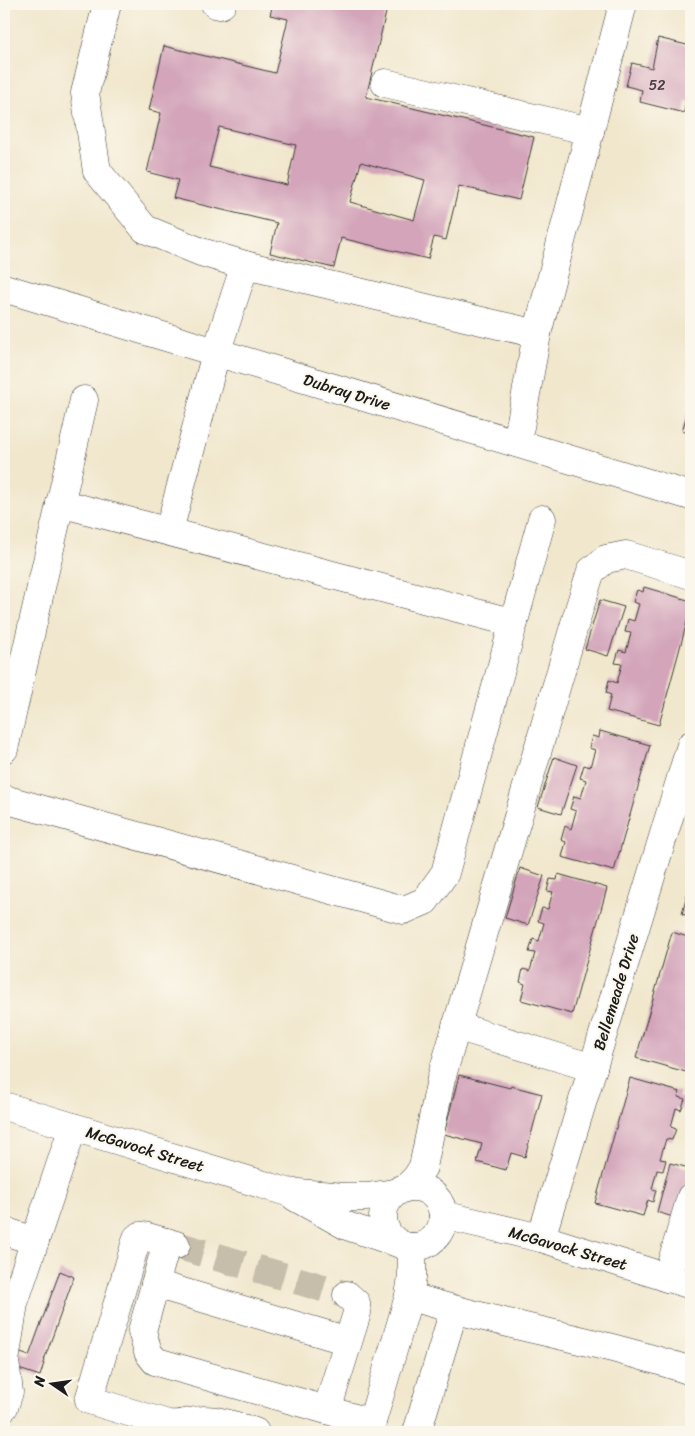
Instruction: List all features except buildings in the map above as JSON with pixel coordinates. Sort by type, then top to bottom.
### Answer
[{"type":"street","points":[[107,4],[85,93],[97,171],[145,230],[201,252],[245,265],[537,334]]},
{"type":"street","points":[[215,4],[222,4]]},
{"type":"street","points":[[518,444],[537,334],[623,4]]},
{"type":"street","points":[[385,83],[590,131]]},
{"type":"street","points":[[169,531],[216,353],[245,265]]},
{"type":"street","name":"Dubray Drive","points":[[4,288],[691,496]]},
{"type":"street","points":[[4,749],[84,400]]},
{"type":"street","points":[[60,504],[169,531],[514,623]]},
{"type":"street","points":[[4,800],[404,910],[425,901],[445,873],[542,519]]},
{"type":"street","points":[[400,1190],[421,1188],[434,1195],[438,1201],[443,1215],[443,1222],[437,1235],[426,1244],[405,1245],[388,1233],[383,1220],[385,1205],[400,1190],[416,1178],[424,1166],[441,1079],[580,606],[592,571],[606,559],[626,556],[691,574]]},
{"type":"street","name":"Bellemeade Drive","points":[[542,1238],[691,745]]},
{"type":"street","points":[[456,1026],[594,1068]]},
{"type":"street","name":"McGavock Street","points":[[4,1106],[287,1192],[367,1197],[400,1190]]},
{"type":"street","points":[[4,1407],[9,1392],[5,1361],[14,1303],[73,1127]]},
{"type":"street","name":"McGavock Street","points":[[287,1192],[347,1226],[405,1245]]},
{"type":"street","points":[[679,1281],[691,1197]]},
{"type":"street","name":"McGavock Street","points":[[443,1215],[542,1238],[679,1281]]},
{"type":"street","points":[[4,1231],[35,1241]]},
{"type":"street","points":[[255,1432],[214,1420],[202,1420],[176,1425],[89,1400],[93,1384],[107,1377],[143,1258],[135,1244],[137,1238],[140,1236],[172,1243],[155,1284],[142,1331],[148,1352],[155,1360],[327,1410],[370,1428],[409,1296],[412,1277],[405,1245]]},
{"type":"street","points":[[155,1284],[348,1341]]},
{"type":"street","points":[[327,1410],[358,1307],[353,1299],[347,1295]]},
{"type":"street","points":[[409,1296],[454,1310],[653,1358],[691,1371]]},
{"type":"street","points":[[417,1432],[454,1310]]},
{"type":"tunnel","points":[[176,1245],[347,1295]]}]
